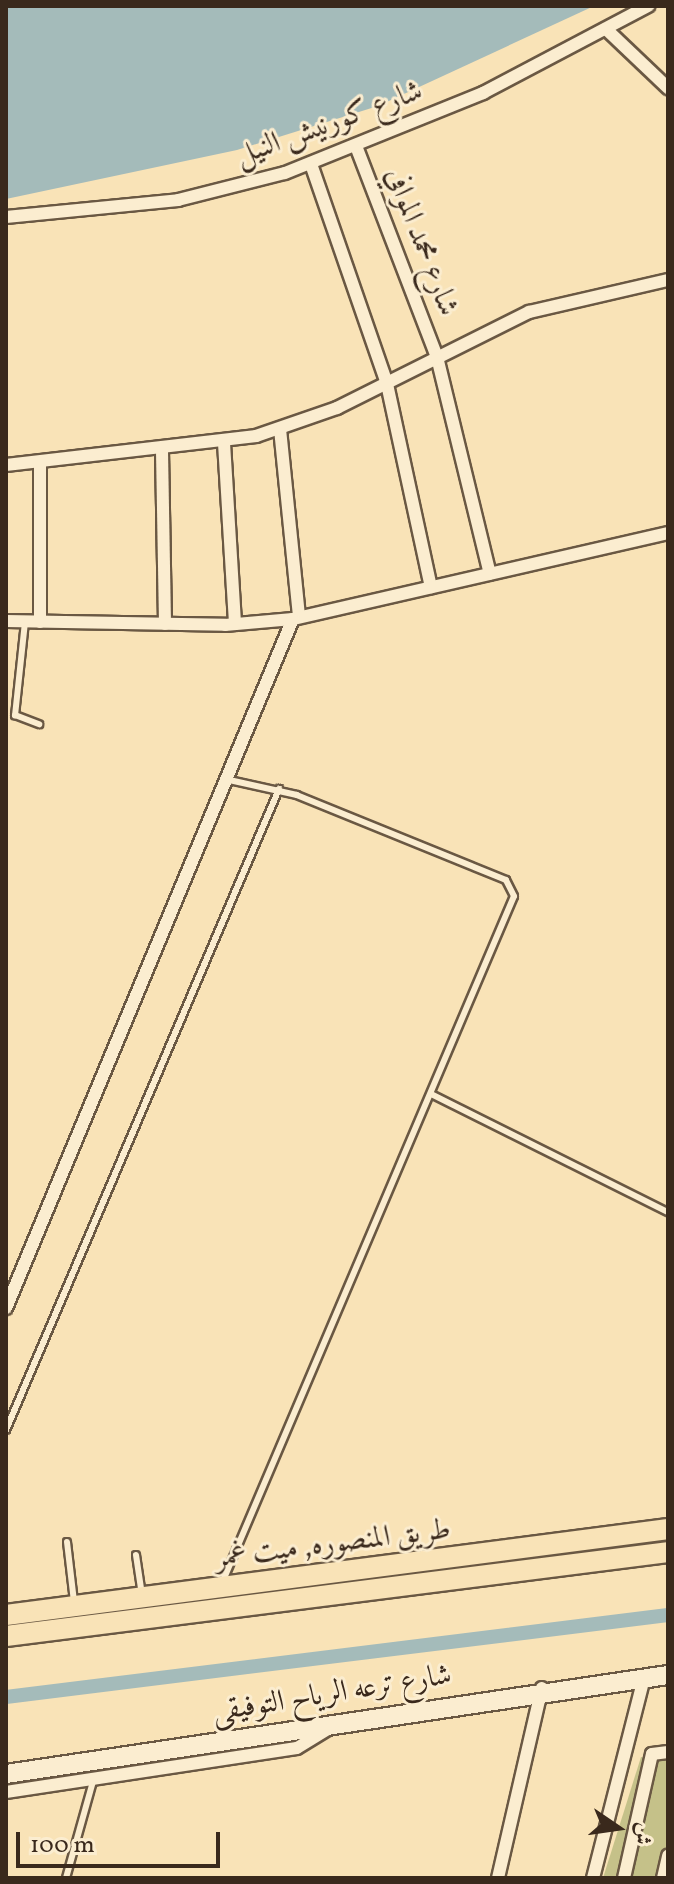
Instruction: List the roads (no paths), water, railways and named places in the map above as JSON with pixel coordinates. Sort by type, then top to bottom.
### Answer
[{"type":"highway","name":"طريق المنصوره, ميت غمر","points":[[6,1615],[668,1529]]},
{"type":"highway","name":"طريق المنصوره, ميت غمر","points":[[6,1636],[668,1552]]},
{"type":"main road","name":"شارع ترعه الرياح التوفيقى","points":[[6,1774],[59,1775],[338,1721],[542,1688],[668,1675]]},
{"type":"street","name":"شارع كورنيش النيل","points":[[6,217],[178,200],[311,164],[606,29],[648,6]]},
{"type":"street","points":[[606,29],[668,88]]},
{"type":"street","name":"شارع محمد الموافي","points":[[356,146],[437,357],[490,574]]},
{"type":"street","points":[[311,164],[387,384],[431,587]]},
{"type":"street","points":[[6,465],[40,466],[224,443],[280,429],[387,384],[529,312],[668,280]]},
{"type":"street","points":[[6,1308],[225,779],[296,618],[280,429]]},
{"type":"street","points":[[224,443],[235,624]]},
{"type":"street","points":[[162,451],[165,624]]},
{"type":"street","points":[[40,466],[40,622]]},
{"type":"street","points":[[6,621],[235,624],[296,618],[668,533]]},
{"type":"street","points":[[593,1878],[644,1678]]},
{"type":"street","points":[[498,1878],[542,1688]]},
{"type":"street","points":[[6,1792],[59,1775],[94,1778],[305,1747],[338,1721]]},
{"type":"street","points":[[624,1878],[652,1754],[668,1752]]},
{"type":"street","points":[[663,1878],[668,1856]]},
{"type":"lane","points":[[25,622],[15,715],[39,724]]},
{"type":"lane","points":[[220,1589],[431,1094],[513,890],[506,880],[279,789],[225,779]]},
{"type":"lane","points":[[6,1430],[279,789]]},
{"type":"lane","points":[[431,1094],[668,1212]]},
{"type":"lane","points":[[67,1542],[74,1607]]},
{"type":"lane","points":[[136,1555],[143,1599]]},
{"type":"lane","points":[[66,1878],[94,1778]]},
{"type":"water","points":[[6,6],[594,6],[378,106],[237,150],[6,199]]},
{"type":"waterway","points":[[6,1697],[668,1615]]}]
